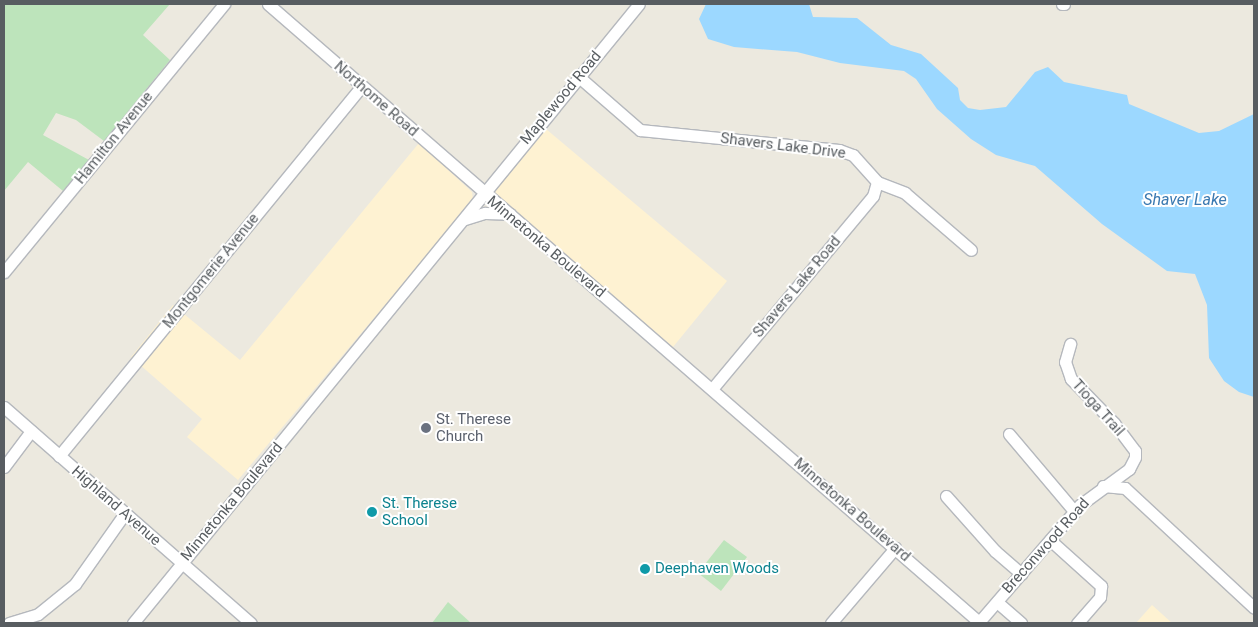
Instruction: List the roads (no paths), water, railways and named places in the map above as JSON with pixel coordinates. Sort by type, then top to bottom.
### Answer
[{"type":"street","name":"Hamilton Avenue","points":[[4,272],[224,4]]},
{"type":"street","name":"Northome Road","points":[[268,4],[486,193]]},
{"type":"street","name":"Maplewood Road","points":[[486,193],[639,4]]},
{"type":"street","name":"Shavers Lake Drive","points":[[579,77],[640,130],[846,152],[859,159],[877,182],[905,194],[971,250]]},
{"type":"street","name":"Montgomerie Avenue","points":[[59,456],[362,86]]},
{"type":"street","name":"Shavers Lake Road","points":[[712,389],[873,196],[877,182]]},
{"type":"street","name":"Minnetonka Boulevard","points":[[139,621],[183,561],[486,193],[980,622]]},
{"type":"street","points":[[465,219],[485,213],[510,214]]},
{"type":"street","name":"Tioga Trail","points":[[1070,344],[1066,370],[1134,451],[1136,457],[1129,469]]},
{"type":"street","name":"Highland Avenue","points":[[4,407],[183,561],[251,623]]},
{"type":"street","points":[[4,467],[31,431]]},
{"type":"street","points":[[1009,434],[1075,512]]},
{"type":"street","points":[[1103,486],[1129,469]]},
{"type":"street","points":[[1129,469],[1125,488],[1254,608]]},
{"type":"street","name":"Breconwood Road","points":[[980,622],[1075,512],[1103,486],[1125,488]]},
{"type":"street","points":[[946,496],[995,551],[1021,574]]},
{"type":"street","points":[[9,623],[38,614],[75,584],[125,513]]},
{"type":"street","points":[[1050,540],[1101,586],[1100,597],[1077,623]]},
{"type":"street","points":[[831,623],[896,548]]},
{"type":"street","points":[[997,602],[1021,623]]},
{"type":"water","name":"Shaver Lake","points":[[706,4],[809,4],[813,17],[857,18],[891,45],[921,54],[958,88],[960,100],[968,108],[980,110],[1006,107],[1035,72],[1048,67],[1064,82],[1127,95],[1129,104],[1199,133],[1219,131],[1254,114],[1254,397],[1239,392],[1224,381],[1209,358],[1207,305],[1195,274],[1167,271],[1102,224],[1035,166],[996,155],[971,139],[937,109],[916,79],[904,71],[840,63],[797,52],[734,47],[708,39],[699,19]]},
{"type":"place","name":"St. Therese Church","points":[[426,428]]},
{"type":"place","name":"St. Therese School","points":[[372,512]]},
{"type":"place","name":"Deephaven Woods","points":[[645,569]]}]
